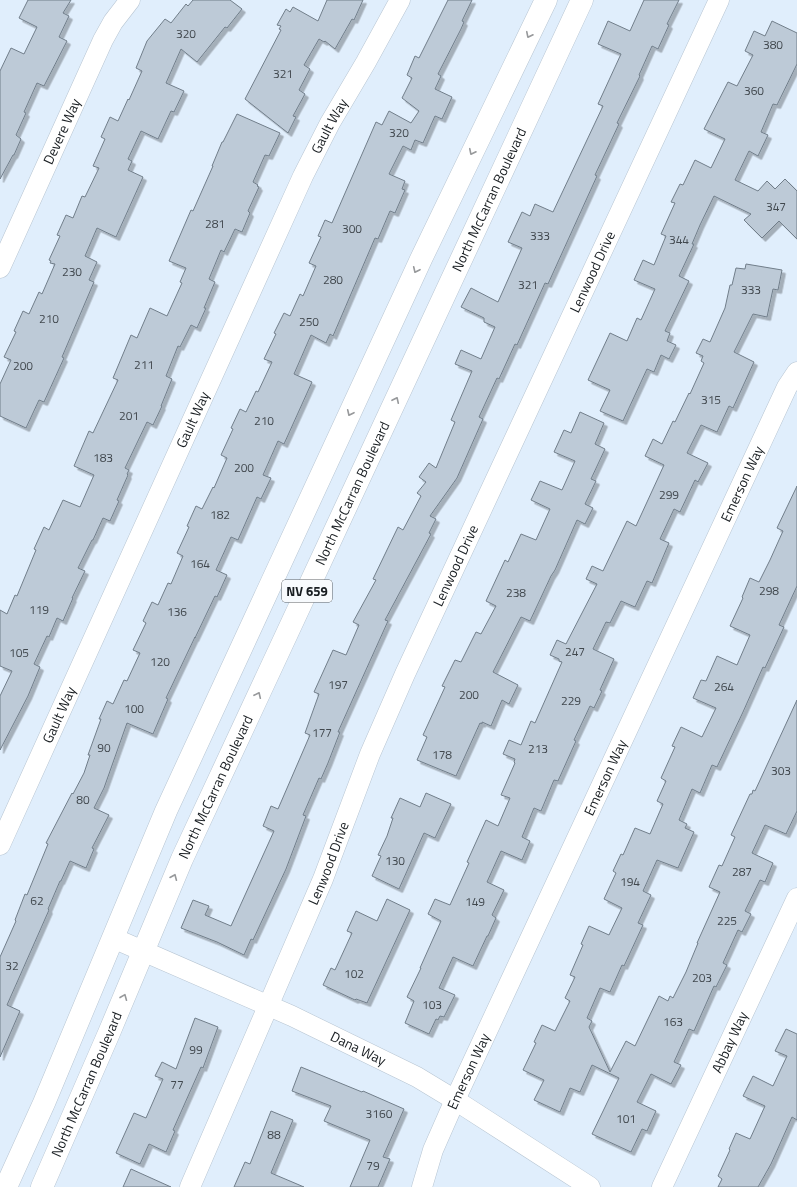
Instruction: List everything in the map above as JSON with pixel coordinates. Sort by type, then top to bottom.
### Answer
[{"type":"main road","name":"NV 659","points":[[6,1187],[44,1103],[166,811],[419,264],[546,0]]},
{"type":"main road","name":"North McCarran Boulevard","points":[[42,1187],[189,845],[582,0]]},
{"type":"street","name":"Devere Way","points":[[0,268],[103,40],[113,22],[130,0]]},
{"type":"street","name":"Gault Way","points":[[0,845],[303,176],[330,123],[400,0]]},
{"type":"street","name":"Lenwood Drive","points":[[190,1187],[323,879],[370,754],[405,674],[719,0]]},
{"type":"street","name":"Emerson Way","points":[[422,1187],[433,1150],[455,1100],[784,394],[797,372]]},
{"type":"street","name":"Abbay Way","points":[[662,1187],[797,898]]},
{"type":"street","name":"Dana Way","points":[[113,938],[269,1006],[416,1077],[455,1100],[590,1187]]},
{"type":"building","points":[[28,0],[71,0],[63,13],[69,16],[59,37],[67,41],[44,86],[37,83],[16,135],[21,139],[14,155],[0,179],[0,71],[11,48],[24,54],[37,27],[19,18]]},
{"type":"building","points":[[193,0],[230,0],[242,9],[227,28],[225,27],[197,62],[181,49],[166,83],[184,91],[174,112],[171,111],[158,139],[141,131],[128,159],[132,161],[128,170],[143,177],[116,237],[97,228],[85,256],[97,262],[89,280],[94,282],[62,357],[64,358],[44,402],[39,400],[26,428],[0,416],[0,384],[11,360],[4,357],[16,332],[14,331],[23,311],[29,314],[39,292],[42,294],[55,264],[50,263],[51,261],[49,260],[60,236],[57,235],[66,215],[73,218],[82,196],[85,197],[99,168],[93,166],[105,139],[101,137],[110,117],[118,121],[128,99],[129,100],[142,71],[136,68],[147,41],[165,19],[171,23],[186,4],[188,6]]},
{"type":"building","points":[[327,0],[363,0],[354,20],[352,19],[335,49],[325,41],[324,42],[319,39],[304,65],[310,69],[299,90],[305,94],[293,116],[296,117],[288,133],[245,99],[281,30],[279,29],[281,26],[277,25],[286,9],[290,12],[293,7],[318,21]]},
{"type":"building","points":[[448,0],[472,0],[462,21],[464,22],[461,29],[438,74],[441,76],[435,89],[452,97],[442,119],[435,116],[423,143],[415,140],[411,150],[403,146],[389,174],[405,181],[402,189],[405,190],[395,213],[390,211],[378,239],[375,238],[333,336],[330,334],[326,343],[311,335],[294,374],[312,382],[284,444],[278,441],[263,475],[271,478],[261,499],[257,497],[238,540],[231,537],[216,570],[227,575],[217,597],[215,596],[166,698],[168,699],[153,734],[127,723],[104,788],[94,808],[109,815],[92,848],[94,849],[86,868],[70,861],[60,881],[48,909],[49,910],[7,1005],[20,1011],[0,1057],[0,957],[16,921],[15,920],[25,894],[27,895],[48,844],[46,843],[84,773],[90,755],[88,755],[101,719],[99,719],[107,701],[113,704],[124,680],[127,681],[140,653],[133,650],[146,623],[143,621],[152,602],[158,605],[168,583],[171,584],[183,556],[177,553],[189,527],[187,526],[196,506],[202,509],[213,487],[214,488],[227,458],[221,455],[233,429],[231,428],[240,409],[246,412],[256,391],[258,392],[272,362],[264,359],[276,334],[274,333],[284,313],[290,316],[300,294],[303,296],[316,266],[309,263],[321,237],[318,236],[325,220],[332,223],[376,122],[382,125],[389,111],[411,123],[419,111],[402,98],[412,78],[407,75],[415,56],[419,58]]},
{"type":"building","points":[[644,0],[679,0],[667,24],[669,25],[658,49],[652,46],[639,75],[640,76],[617,123],[619,124],[595,175],[597,176],[548,284],[545,283],[517,345],[515,344],[499,379],[497,378],[479,417],[483,419],[457,478],[430,516],[436,519],[429,533],[431,534],[385,620],[388,621],[338,732],[340,732],[321,779],[319,778],[303,815],[306,816],[286,869],[253,940],[251,939],[244,955],[217,942],[181,928],[193,900],[209,906],[205,915],[231,926],[274,831],[263,826],[271,806],[278,809],[310,735],[305,733],[319,694],[314,692],[333,650],[346,655],[359,625],[353,622],[376,580],[373,579],[398,527],[403,530],[421,496],[417,493],[426,482],[419,477],[429,463],[436,468],[455,422],[451,420],[472,371],[455,364],[461,350],[481,359],[495,327],[484,322],[484,318],[461,307],[471,288],[498,302],[522,248],[508,242],[522,212],[530,216],[535,204],[553,212],[603,106],[598,104],[621,54],[598,44],[608,21],[630,31]]},
{"type":"building","points":[[772,21],[797,33],[797,64],[777,105],[773,104],[761,132],[768,135],[758,156],[749,151],[735,180],[758,191],[767,181],[775,189],[785,179],[797,191],[797,239],[779,221],[762,238],[744,220],[751,214],[714,196],[700,225],[692,244],[694,244],[679,276],[689,281],[665,331],[670,333],[667,341],[676,345],[669,359],[661,355],[654,372],[647,369],[623,421],[600,411],[610,390],[588,380],[610,333],[627,341],[637,318],[641,320],[655,289],[634,280],[643,260],[654,265],[666,236],[661,234],[675,203],[671,202],[680,184],[683,185],[695,160],[711,168],[725,139],[704,129],[728,82],[737,86],[753,55],[745,51],[754,31],[765,36]]},
{"type":"building","points":[[237,114],[280,133],[269,156],[265,155],[253,182],[259,187],[248,211],[250,213],[242,232],[235,229],[224,252],[221,250],[209,279],[215,282],[204,308],[206,308],[197,328],[191,325],[180,347],[178,346],[166,376],[172,379],[162,406],[153,425],[147,422],[125,468],[129,470],[117,500],[119,501],[110,521],[103,518],[78,568],[85,571],[63,621],[57,618],[49,637],[47,636],[34,664],[40,667],[28,696],[0,750],[0,696],[12,671],[0,666],[0,610],[7,614],[15,595],[17,596],[36,550],[34,549],[44,527],[49,530],[63,500],[80,507],[94,475],[74,466],[89,431],[93,433],[118,380],[113,378],[131,335],[137,338],[150,308],[167,316],[182,283],[180,282],[186,268],[169,261],[191,210],[193,211],[222,142]]},
{"type":"building","points":[[746,264],[782,270],[778,290],[773,289],[767,317],[753,314],[734,352],[754,362],[733,408],[729,406],[717,432],[701,425],[687,453],[708,463],[698,482],[695,480],[680,512],[674,509],[660,539],[669,543],[652,583],[647,581],[635,607],[621,601],[610,623],[606,622],[593,649],[614,659],[600,690],[602,691],[594,708],[590,706],[574,740],[576,741],[558,781],[554,780],[541,811],[534,808],[522,837],[530,841],[522,860],[501,851],[487,882],[504,890],[492,915],[496,918],[473,966],[453,957],[439,988],[455,995],[444,1017],[440,1016],[438,1020],[436,1019],[429,1034],[405,1023],[414,1001],[407,997],[441,921],[428,914],[435,899],[450,905],[486,820],[498,826],[510,798],[501,795],[515,763],[515,759],[503,754],[509,740],[521,745],[531,721],[535,723],[562,662],[550,655],[557,640],[566,644],[597,584],[586,579],[592,566],[603,571],[627,521],[636,526],[664,465],[645,456],[653,439],[662,444],[673,421],[675,422],[689,393],[690,394],[704,363],[701,361],[703,356],[696,353],[703,339],[710,342],[725,308],[730,285],[732,285],[736,268],[745,269]]},
{"type":"building","points":[[580,412],[604,423],[595,444],[605,449],[591,479],[596,481],[585,504],[593,508],[585,524],[577,520],[530,621],[521,617],[493,672],[518,685],[509,704],[502,700],[491,726],[482,722],[482,724],[480,723],[456,776],[417,760],[427,737],[423,735],[445,687],[442,686],[455,660],[461,662],[476,632],[481,634],[496,606],[486,601],[505,560],[508,562],[521,534],[536,540],[550,509],[531,500],[540,481],[562,490],[575,461],[554,452],[564,430],[571,433]]},
{"type":"building","points":[[797,486],[797,586],[779,625],[784,627],[765,668],[763,667],[717,767],[712,765],[700,793],[692,789],[679,820],[687,824],[685,828],[694,832],[678,868],[657,860],[643,891],[651,895],[638,923],[643,925],[610,992],[600,988],[587,1018],[592,1021],[589,1027],[610,1072],[626,1041],[635,1046],[659,996],[668,1001],[670,996],[673,998],[686,972],[697,943],[720,892],[709,887],[719,865],[722,866],[735,837],[731,835],[750,794],[752,794],[753,790],[755,791],[797,700],[797,811],[786,834],[765,825],[752,853],[773,863],[765,882],[760,880],[745,911],[751,914],[742,932],[738,930],[723,963],[727,965],[716,987],[714,986],[694,1031],[689,1029],[674,1062],[681,1065],[671,1084],[651,1074],[637,1102],[656,1111],[647,1131],[642,1129],[631,1152],[592,1134],[619,1078],[592,1065],[580,1092],[570,1088],[560,1112],[534,1100],[544,1080],[523,1070],[536,1043],[534,1042],[542,1025],[555,1031],[570,1001],[565,998],[575,977],[570,975],[583,945],[581,944],[589,926],[609,935],[622,908],[604,899],[616,873],[613,871],[621,854],[623,855],[635,828],[650,834],[663,804],[657,801],[666,781],[661,778],[675,747],[672,746],[681,727],[702,737],[716,708],[693,698],[701,680],[706,681],[717,656],[737,665],[750,635],[730,626],[743,598],[742,597],[750,578],[759,582],[770,560],[783,531],[777,528]]},
{"type":"building","points":[[426,793],[451,804],[435,838],[424,833],[399,889],[372,876],[381,856],[378,855],[387,836],[393,818],[391,818],[400,798],[420,807]]},
{"type":"building","points":[[387,899],[410,910],[367,1003],[356,999],[355,1000],[323,985],[331,968],[335,970],[352,933],[347,931],[356,911],[377,921]]},
{"type":"building","points":[[195,1018],[218,1027],[203,1068],[201,1067],[173,1130],[175,1131],[166,1152],[149,1144],[140,1164],[116,1153],[134,1113],[146,1118],[163,1079],[155,1076],[162,1062],[176,1069]]},
{"type":"building","points":[[786,1029],[797,1034],[797,1120],[792,1117],[771,1164],[758,1187],[718,1187],[722,1179],[718,1176],[736,1133],[750,1139],[765,1106],[743,1096],[753,1076],[773,1086],[787,1056],[775,1051]]},
{"type":"building","points":[[301,1067],[404,1109],[383,1157],[390,1159],[378,1187],[350,1187],[370,1140],[324,1121],[331,1106],[292,1091]]},
{"type":"building","points":[[271,1111],[293,1120],[271,1173],[304,1187],[234,1187],[245,1162],[250,1164]]},
{"type":"building","points":[[131,1169],[171,1187],[123,1187]]}]
